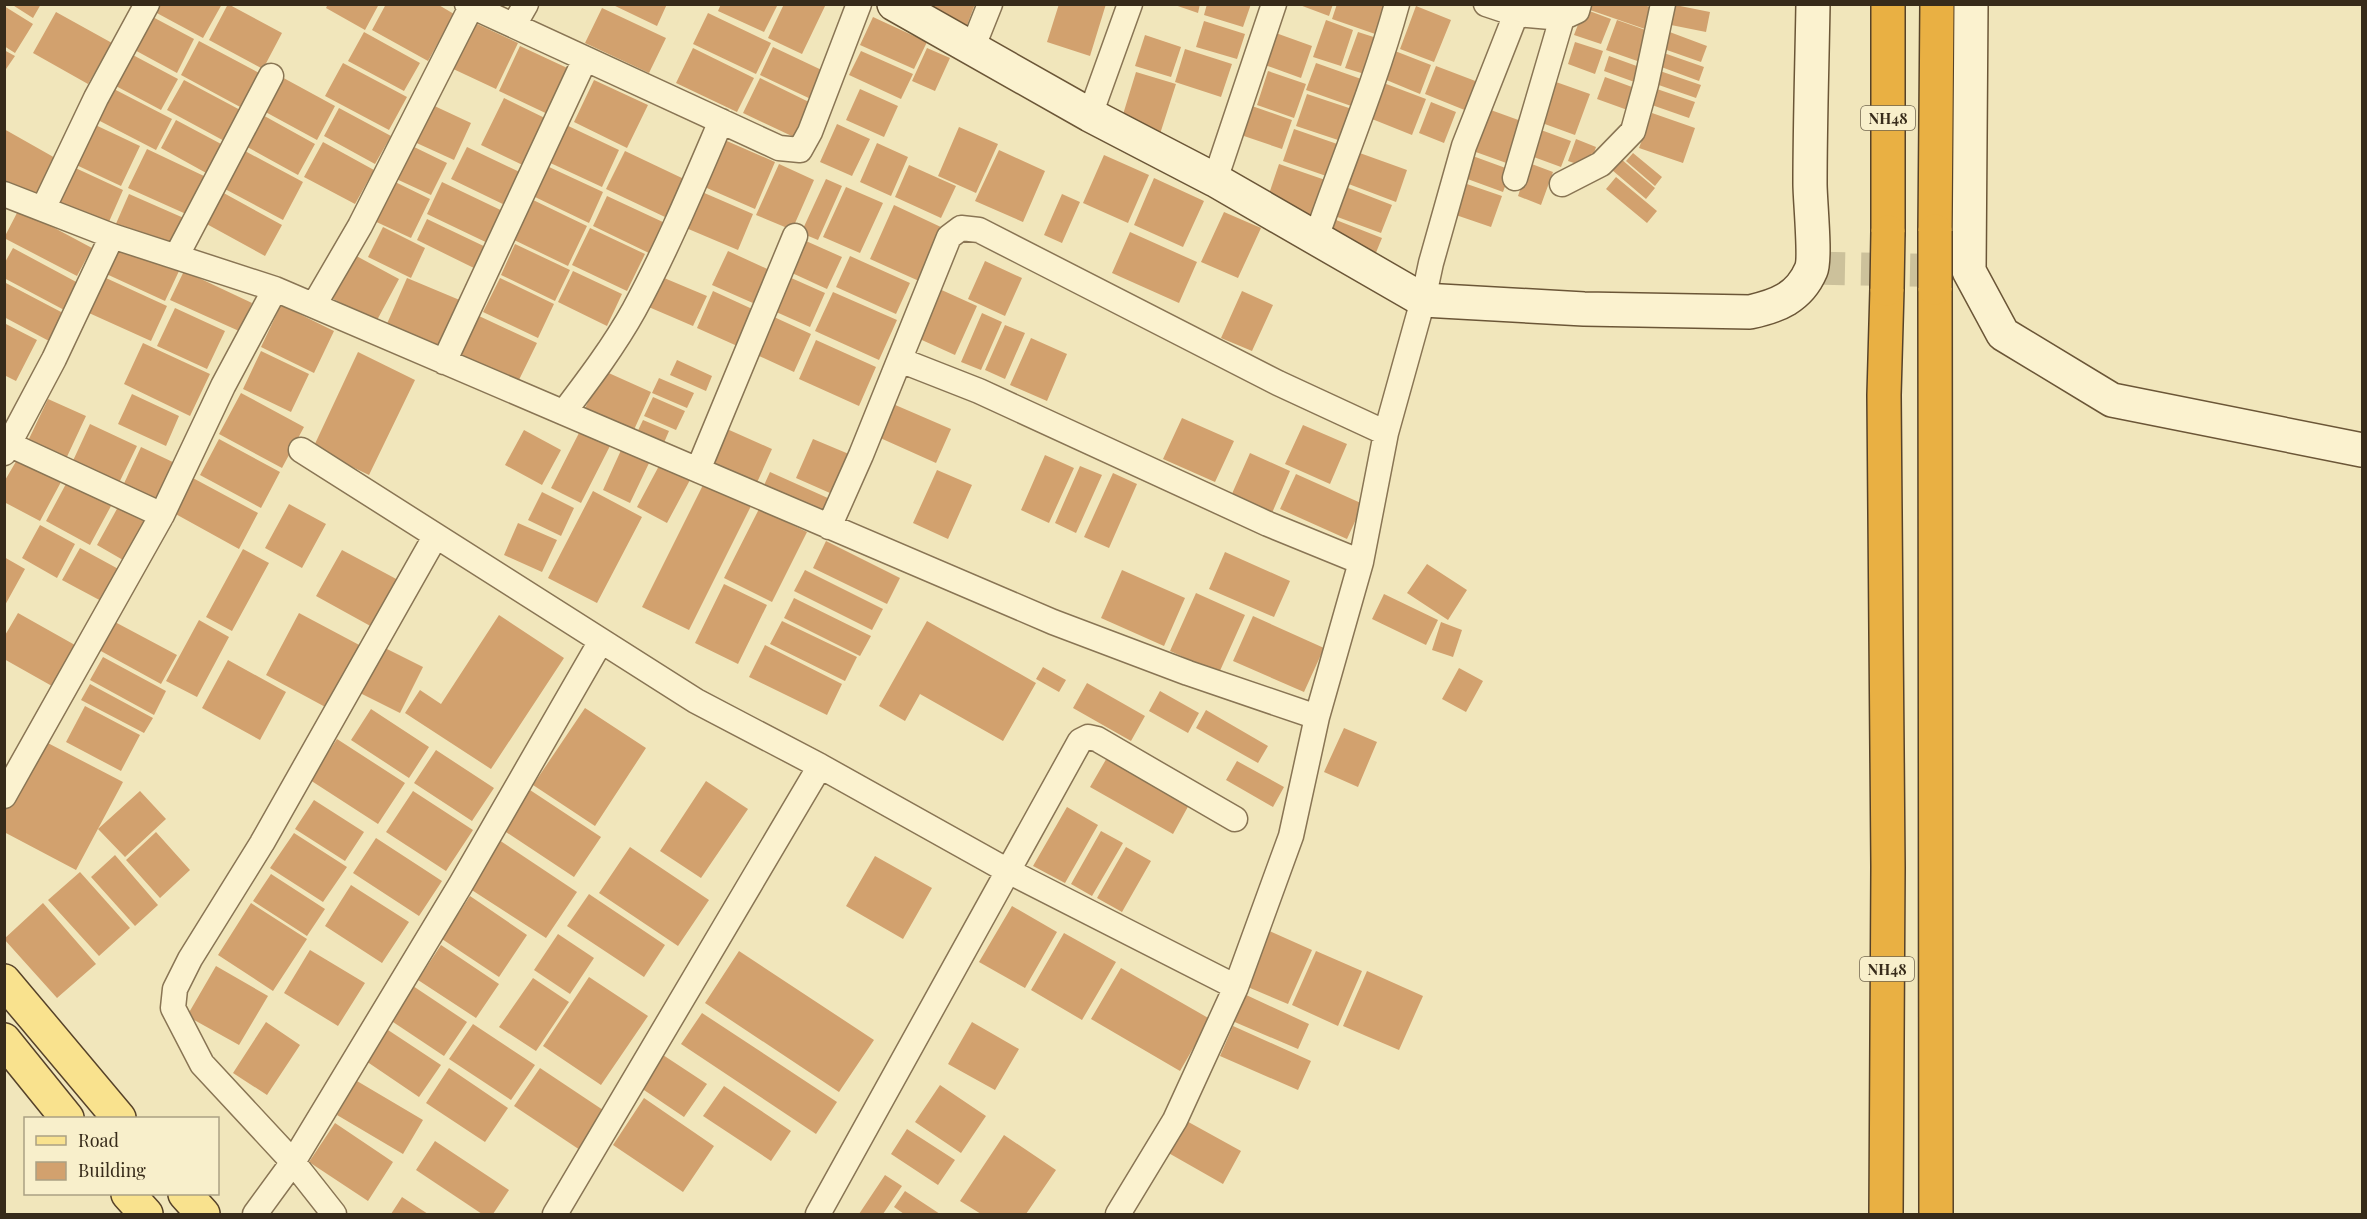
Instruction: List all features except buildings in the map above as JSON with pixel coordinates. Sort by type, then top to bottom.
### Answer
[{"type":"highway","name":"NH48","points":[[1886,1215],[1887,724],[1884,395],[1888,232],[1888,4]]},
{"type":"highway","name":"NH48","points":[[1936,1215],[1935,231],[1937,4]]},
{"type":"main road","points":[[4,981],[117,1117]]},
{"type":"main road","points":[[4,1040],[65,1117]]},
{"type":"main road","points":[[129,1195],[146,1215]]},
{"type":"main road","points":[[186,1195],[203,1215]]},
{"type":"street","points":[[43,209],[96,98],[147,4]]},
{"type":"street","points":[[314,305],[360,226],[469,6],[520,15],[585,59],[779,148],[800,150],[810,132],[859,4]]},
{"type":"street","points":[[894,4],[1090,115],[1215,180],[1424,300],[1584,309],[1750,312],[1771,308],[1790,299],[1804,283],[1812,268],[1810,182],[1813,4]]},
{"type":"street","points":[[972,49],[990,4]]},
{"type":"street","points":[[1090,115],[1130,4]]},
{"type":"street","points":[[1215,180],[1274,4]]},
{"type":"street","points":[[1316,238],[1379,68],[1397,4]]},
{"type":"street","points":[[1486,4],[1516,14],[1571,11],[1515,178]]},
{"type":"street","points":[[1562,184],[1601,164],[1633,131],[1646,84],[1663,4]]},
{"type":"street","points":[[1971,4],[1970,271],[2003,334],[2112,400],[2362,450]]},
{"type":"street","points":[[1118,1215],[1175,1120],[1236,987],[1291,837],[1317,717],[1361,562],[1386,433],[1424,300],[1431,262],[1464,146],[1516,14]]},
{"type":"street","points":[[444,362],[585,59]]},
{"type":"street","points":[[177,255],[272,76]]},
{"type":"street","points":[[564,412],[598,367],[634,310],[685,206],[721,121]]},
{"type":"street","points":[[4,194],[112,236],[177,255],[275,289],[1053,622],[1188,673],[1317,717]]},
{"type":"street","points":[[829,527],[949,237],[961,228],[979,230],[1278,383],[1386,433]]},
{"type":"street","points":[[112,236],[54,359],[6,446],[162,515]]},
{"type":"street","points":[[698,470],[795,236]]},
{"type":"street","points":[[4,796],[162,515],[223,386],[275,289]]},
{"type":"street","points":[[900,360],[979,391],[1268,524],[1361,562]]},
{"type":"street","points":[[301,450],[696,701],[820,766],[1008,871],[1236,987]]},
{"type":"street","points":[[334,1215],[293,1162],[202,1064],[173,1008],[175,989],[190,959],[262,843],[435,537]]},
{"type":"street","points":[[255,1215],[293,1162],[478,854],[601,641]]},
{"type":"street","points":[[818,1215],[1080,741],[1088,737],[1097,739],[1235,819]]},
{"type":"street","points":[[555,1215],[820,766]]},
{"type":"tunnel","points":[[1812,268],[1964,271]]}]
